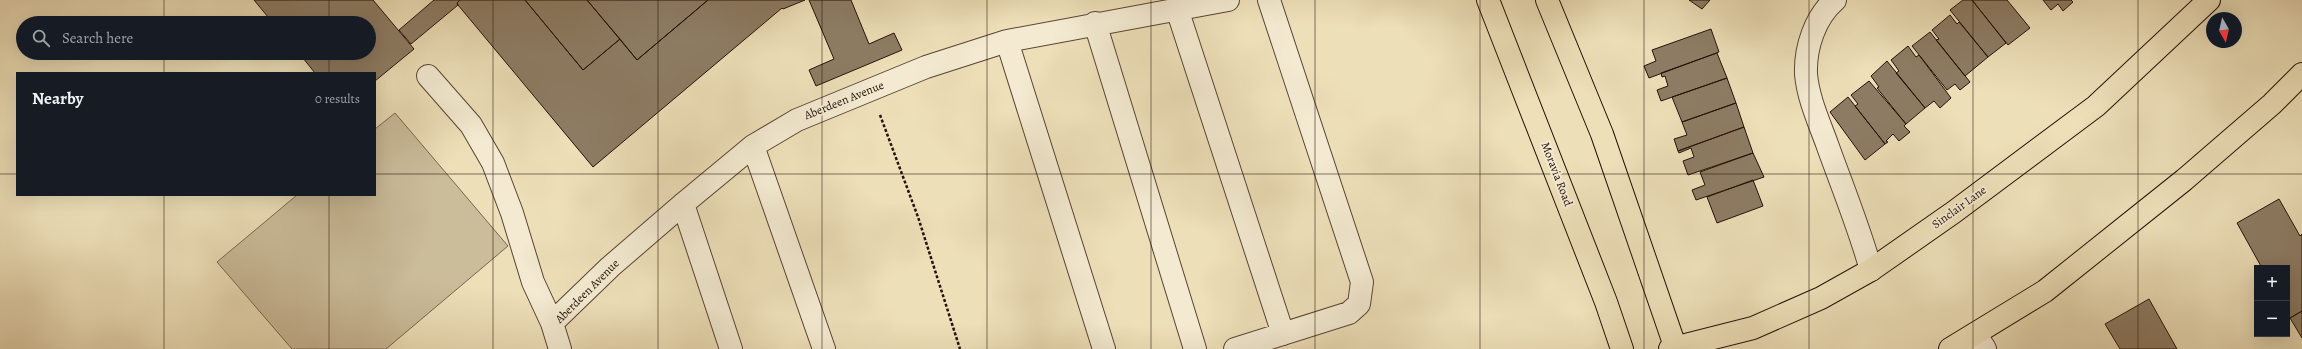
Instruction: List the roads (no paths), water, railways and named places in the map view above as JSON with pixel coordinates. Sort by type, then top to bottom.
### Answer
[{"type":"main road","name":"Moravia Road","points":[[1488,0],[1606,302],[1622,349]]},
{"type":"main road","points":[[1547,0],[1602,134],[1674,348]]},
{"type":"main road","name":"Sinclair Lane","points":[[1674,348],[1753,328],[1821,298],[1871,270],[1954,212],[2096,106],[2209,0]]},
{"type":"main road","points":[[1950,349],[1980,342],[2178,184],[2272,104],[2302,74]]},
{"type":"street","name":"Aberdeen Avenue","points":[[560,349],[552,323],[610,267],[683,204],[753,146],[796,120],[926,66],[1007,41],[1094,23],[1228,0]]},
{"type":"street","points":[[1235,349],[1349,313],[1360,304],[1362,282],[1269,0]]},
{"type":"street","points":[[1835,0],[1824,13],[1808,45],[1806,73],[1816,113],[1860,232],[1871,270]]},
{"type":"street","points":[[1177,9],[1283,334]]},
{"type":"street","points":[[1094,23],[1195,349]]},
{"type":"street","points":[[1007,41],[1104,349]]},
{"type":"street","points":[[428,76],[471,125],[493,163],[512,213],[533,282],[552,323]]},
{"type":"street","points":[[753,146],[824,349]]},
{"type":"street","points":[[683,204],[731,349]]}]
